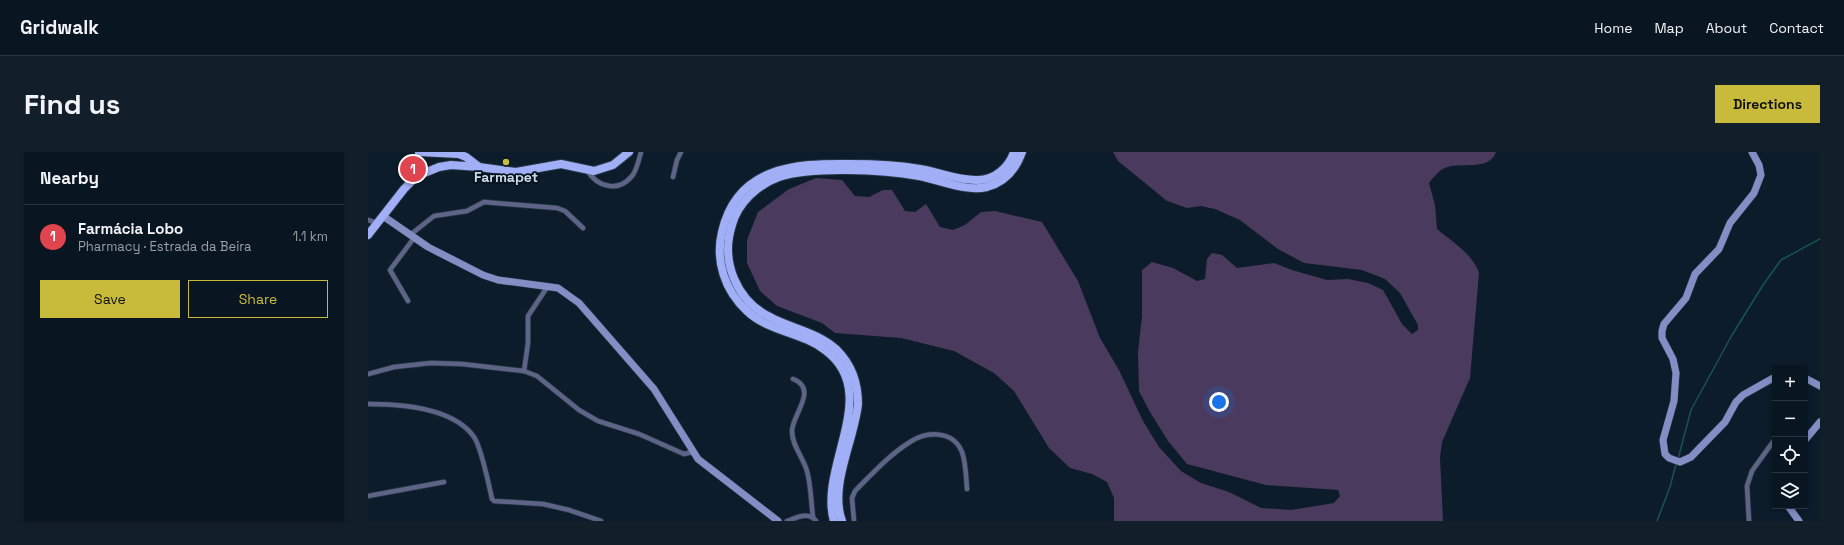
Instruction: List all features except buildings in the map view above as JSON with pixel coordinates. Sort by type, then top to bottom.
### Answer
[{"type":"main road","points":[[419,152],[453,153],[466,157],[479,167]]},
{"type":"main road","points":[[368,235],[404,189],[422,174],[439,167],[479,167],[516,172],[561,164],[594,171],[613,165],[629,152]]},
{"type":"main road","points":[[834,521],[830,505],[831,489],[849,412],[850,396],[847,381],[841,368],[827,352],[811,342],[760,321],[749,313],[733,295],[722,269],[720,250],[722,230],[730,210],[740,195],[756,181],[771,172],[788,167],[826,164],[884,165],[918,168],[963,179],[978,180],[990,178],[1001,172],[1010,162],[1014,152]]},
{"type":"main road","points":[[842,521],[839,508],[839,490],[858,404],[854,376],[844,358],[827,342],[766,315],[752,305],[742,294],[732,276],[728,253],[729,236],[736,214],[744,202],[760,187],[778,178],[789,175],[834,171],[883,172],[918,176],[976,188],[988,187],[1004,179],[1016,166],[1022,152]]},
{"type":"main road","points":[[458,166],[466,157]]},
{"type":"street","points":[[587,170],[597,183],[606,186],[618,186],[627,181],[633,175],[641,152]]},
{"type":"street","points":[[673,177],[677,160],[681,152]]},
{"type":"street","points":[[1752,152],[1759,165],[1761,175],[1754,193],[1730,224],[1719,249],[1696,274],[1686,298],[1664,324],[1662,330],[1662,338],[1673,359],[1676,373],[1674,401],[1663,440],[1663,449],[1669,458],[1680,462],[1691,457],[1725,422],[1742,394],[1772,378]]},
{"type":"street","points":[[408,301],[390,270],[412,236],[434,216],[467,211],[484,202],[557,208],[565,211],[583,228]]},
{"type":"street","points":[[383,216],[440,254],[483,275],[498,280],[547,285],[558,288],[578,303],[654,389],[692,452],[707,467],[778,521]]},
{"type":"street","points":[[368,220],[377,223]]},
{"type":"street","points":[[524,372],[528,343],[528,316],[547,285]]},
{"type":"street","points":[[368,374],[394,367],[431,363],[462,364],[524,372],[537,376],[579,410],[598,421],[639,434],[684,454],[692,452]]},
{"type":"street","points":[[787,521],[806,516],[814,519],[807,472],[797,449],[792,430],[794,419],[803,402],[804,391],[800,383],[793,379]]},
{"type":"street","points":[[1808,380],[1820,386]]},
{"type":"street","points":[[368,404],[400,404],[429,410],[457,422],[474,437],[492,499],[494,501],[543,504],[569,510],[601,521]]},
{"type":"street","points":[[1808,437],[1820,422]]},
{"type":"street","points":[[854,521],[852,498],[855,491],[892,455],[910,442],[922,436],[934,434],[943,435],[951,438],[958,445],[964,457],[967,488]]},
{"type":"street","points":[[1749,521],[1748,486],[1752,471],[1772,442]]},
{"type":"street","points":[[368,496],[444,482]]},
{"type":"street","points":[[1790,509],[1800,521]]},
{"type":"shaded area","points":[[1113,152],[1496,152],[1487,162],[1481,164],[1458,165],[1445,168],[1438,172],[1429,183],[1435,205],[1437,229],[1467,254],[1476,266],[1479,273],[1470,378],[1442,442],[1440,457],[1443,521],[1114,521],[1114,498],[1107,482],[1092,474],[1070,468],[1049,448],[1014,391],[994,373],[954,351],[901,338],[835,333],[822,323],[777,306],[760,291],[747,263],[747,240],[758,212],[789,189],[816,178],[842,180],[855,196],[869,197],[883,190],[892,190],[905,211],[915,212],[926,204],[940,227],[953,230],[965,225],[981,212],[995,211],[1042,222],[1078,281],[1100,338],[1119,370],[1143,421],[1159,447],[1181,471],[1201,483],[1229,492],[1261,508],[1291,510],[1334,503],[1340,496],[1338,490],[1266,485],[1187,464],[1168,441],[1139,391],[1138,352],[1142,316],[1142,270],[1152,262],[1173,268],[1197,281],[1205,279],[1207,259],[1212,253],[1222,255],[1237,268],[1274,263],[1327,280],[1348,279],[1368,283],[1383,290],[1402,324],[1412,334],[1418,330],[1418,325],[1400,293],[1385,279],[1362,270],[1304,263],[1278,249],[1240,220],[1215,209],[1201,206],[1187,208],[1167,201],[1118,161]]},
{"type":"waterway","points":[[1678,459],[1691,410],[1732,335],[1763,285],[1781,260],[1820,239]]},
{"type":"waterway","points":[[1657,521],[1670,487],[1676,464]]},
{"type":"place","name":"Farmapet","points":[[506,162]]},
{"type":"place","name":"Farmácia Lobo","points":[[413,169]]}]
